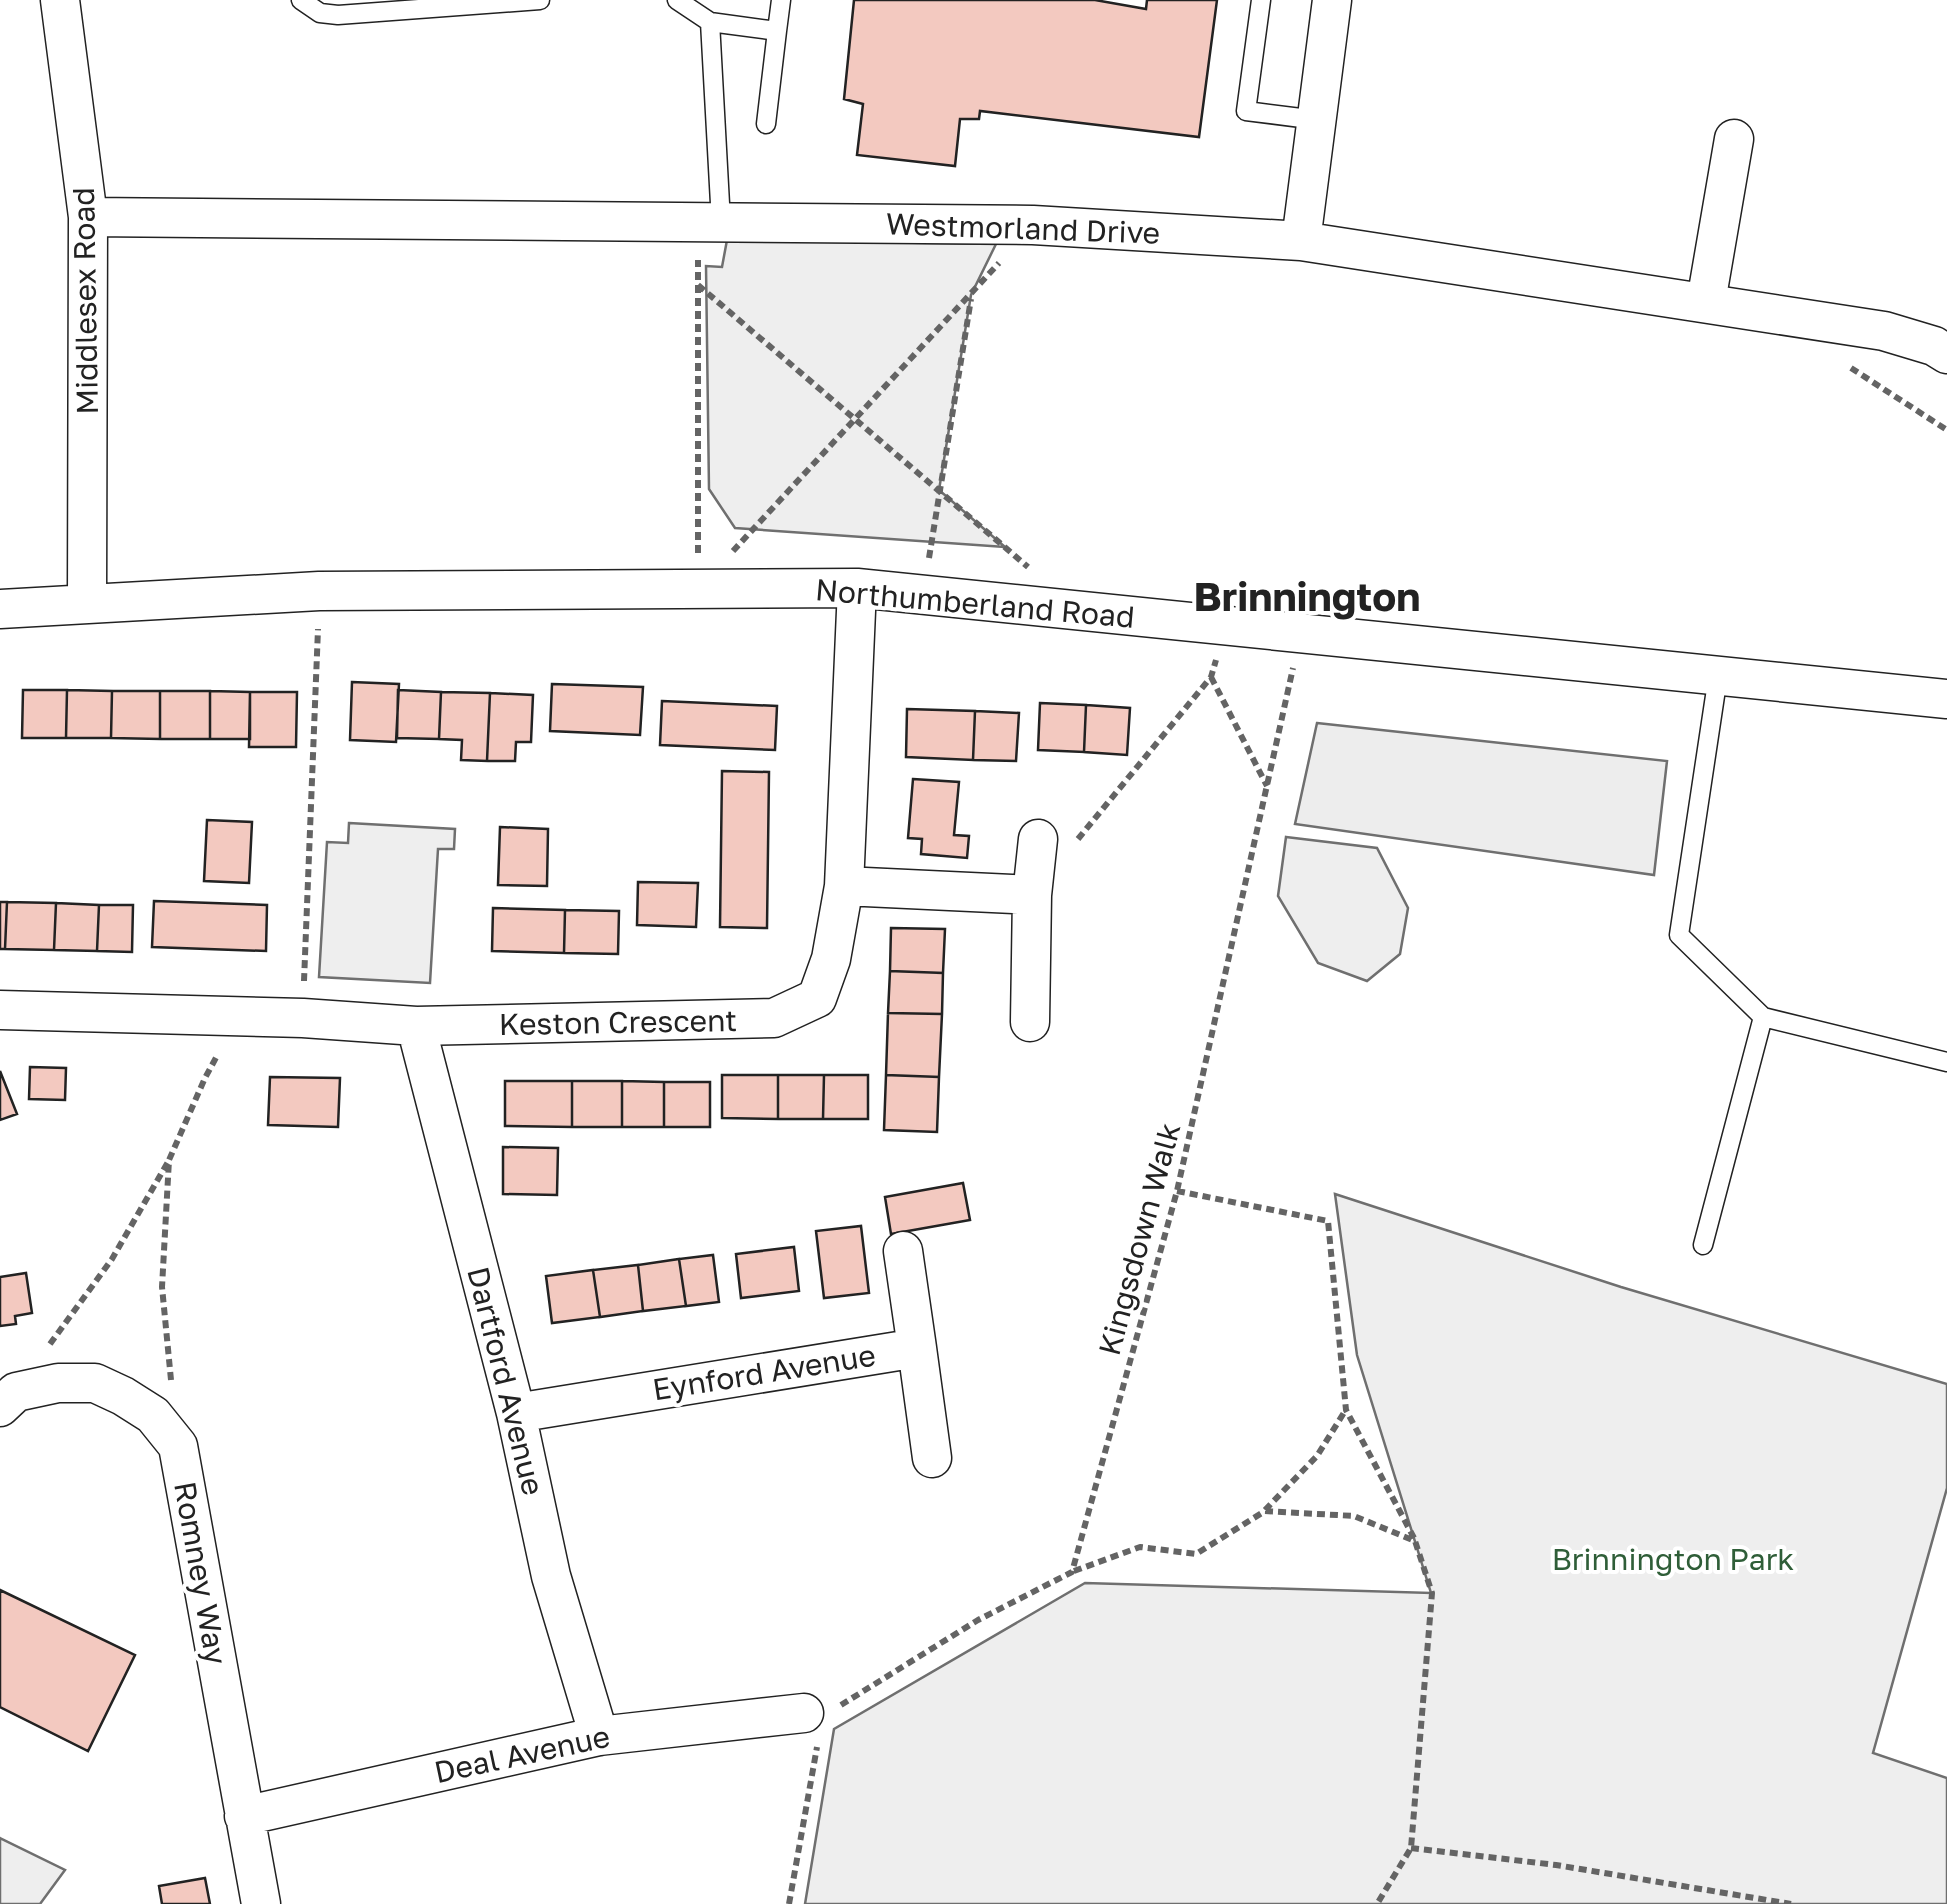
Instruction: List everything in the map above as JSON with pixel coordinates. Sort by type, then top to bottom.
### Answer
[{"type":"street","name":"Middlesex Road","points":[[60,0],[88,216],[88,603]]},
{"type":"street","points":[[1301,241],[1332,0]]},
{"type":"street","points":[[1706,302],[1734,140]]},
{"type":"street","name":"Westmorland Drive","points":[[88,216],[1033,225],[1301,241],[1884,330],[1947,354]]},
{"type":"street","name":"Northumberland Road","points":[[0,609],[319,591],[857,588],[1947,699]]},
{"type":"street","name":"Keston Crescent","points":[[0,1010],[303,1018],[416,1026],[774,1018],[817,998],[830,959],[844,886],[857,588]]},
{"type":"street","points":[[1030,1022],[1032,895],[1038,839]]},
{"type":"street","points":[[844,886],[1032,895]]},
{"type":"street","name":"Dartford Avenue","points":[[416,1026],[516,1413],[551,1576],[599,1736]]},
{"type":"street","name":"Eynford Avenue","points":[[516,1413],[916,1348],[904,1252]]},
{"type":"street","points":[[916,1348],[932,1458]]},
{"type":"street","name":"Romney Way","points":[[8,1399],[58,1383],[94,1383],[153,1415],[178,1446],[261,1904]]},
{"type":"street","name":"Deal Avenue","points":[[244,1816],[599,1736],[820,1718]]},
{"type":"lane","points":[[302,0],[320,13],[338,15],[540,0]]},
{"type":"lane","points":[[676,0],[710,22],[778,30]]},
{"type":"lane","points":[[766,124],[782,0]]},
{"type":"lane","points":[[1261,0],[1246,111],[1317,120]]},
{"type":"lane","points":[[709,222],[710,22]]},
{"type":"lane","points":[[1718,676],[1678,935],[1763,1017],[1947,1062]]},
{"type":"lane","points":[[1703,1245],[1763,1017]]},
{"type":"path","points":[[698,589],[698,285],[709,222]]},
{"type":"path","points":[[698,589],[1033,225]]},
{"type":"path","points":[[698,285],[1079,610]]},
{"type":"path","points":[[923,594],[971,295]]},
{"type":"path","points":[[1847,365],[1947,430]]},
{"type":"path","points":[[303,1018],[319,591]]},
{"type":"path","points":[[1032,895],[1211,677],[1226,625]]},
{"type":"path","name":"Kingsdown Walk","points":[[1072,1572],[1177,1191],[1301,633]]},
{"type":"path","points":[[1211,677],[1267,786]]},
{"type":"path","points":[[8,1399],[112,1259],[169,1160],[205,1078],[239,1016]]},
{"type":"path","points":[[169,1160],[162,1287],[178,1446]]},
{"type":"path","points":[[1177,1191],[1328,1222],[1346,1410],[1416,1541],[1432,1593],[1411,1848],[1377,1904]]},
{"type":"path","points":[[789,1904],[820,1718],[978,1620],[1072,1572],[1140,1547],[1196,1554],[1264,1510],[1317,1456],[1346,1410]]},
{"type":"path","points":[[1264,1510],[1354,1516],[1416,1541]]},
{"type":"path","points":[[1411,1848],[1556,1865],[1791,1904]]},
{"type":"green space","points":[[727,240],[996,244],[971,295],[939,490],[1005,547],[735,528],[709,489],[706,266],[722,267]]},
{"type":"green space","points":[[349,823],[455,829],[454,849],[438,849],[430,983],[319,977],[327,842],[348,843]]},
{"type":"green space","points":[[1286,837],[1377,848],[1408,908],[1400,954],[1367,981],[1318,963],[1278,896]]},
{"type":"green space","name":"Brinnington Park","points":[[1335,1194],[1621,1287],[1947,1384],[1947,1488],[1873,1753],[1947,1778],[1947,1904],[805,1904],[834,1729],[1085,1583],[1431,1593],[1357,1355]]},
{"type":"green space","points":[[0,1838],[65,1870],[40,1904],[0,1904]]},
{"type":"shaded area","points":[[1317,723],[1667,761],[1654,875],[1295,824]]},
{"type":"building","points":[[854,0],[1095,0],[1146,9],[1147,0],[1217,0],[1199,137],[980,111],[979,119],[960,119],[955,166],[857,155],[863,104],[844,99]]},
{"type":"building","points":[[352,682],[399,684],[396,742],[350,740]]},
{"type":"building","points":[[552,684],[643,687],[640,735],[550,731]]},
{"type":"building","points":[[23,690],[67,690],[66,738],[22,738]]},
{"type":"building","points":[[67,690],[112,691],[111,738],[66,738]]},
{"type":"building","points":[[398,690],[441,692],[439,739],[397,738]]},
{"type":"building","points":[[112,691],[160,691],[160,739],[111,738]]},
{"type":"building","points":[[160,691],[210,691],[210,739],[160,739]]},
{"type":"building","points":[[210,691],[250,692],[250,739],[210,739]]},
{"type":"building","points":[[250,692],[297,692],[296,747],[249,747]]},
{"type":"building","points":[[441,692],[490,693],[487,761],[461,760],[462,740],[439,739]]},
{"type":"building","points":[[490,693],[533,695],[531,742],[516,742],[515,761],[487,761]]},
{"type":"building","points":[[662,701],[777,706],[775,750],[660,745]]},
{"type":"building","points":[[1040,703],[1086,705],[1084,752],[1038,750]]},
{"type":"building","points":[[1086,705],[1130,708],[1127,755],[1084,752]]},
{"type":"building","points":[[907,709],[975,711],[973,760],[906,757]]},
{"type":"building","points":[[975,711],[1019,713],[1016,761],[973,760]]},
{"type":"building","points":[[722,771],[769,772],[767,928],[720,927]]},
{"type":"building","points":[[913,779],[959,782],[954,835],[969,836],[967,858],[921,854],[922,839],[908,838]]},
{"type":"building","points":[[207,820],[252,822],[249,883],[204,881]]},
{"type":"building","points":[[500,827],[548,829],[547,886],[498,885]]},
{"type":"building","points":[[638,882],[698,883],[696,927],[637,925]]},
{"type":"building","points":[[154,901],[267,905],[266,951],[152,947]]},
{"type":"building","points":[[0,902],[7,902],[5,949],[0,949]]},
{"type":"building","points":[[7,902],[56,903],[54,950],[5,949]]},
{"type":"building","points":[[56,903],[99,905],[97,951],[54,950]]},
{"type":"building","points":[[99,905],[133,905],[132,952],[97,951]]},
{"type":"building","points":[[493,908],[565,910],[564,953],[492,951]]},
{"type":"building","points":[[565,910],[619,911],[618,954],[564,953]]},
{"type":"building","points":[[891,928],[945,929],[943,973],[890,971]]},
{"type":"building","points":[[890,971],[943,973],[942,1014],[888,1013]]},
{"type":"building","points":[[888,1013],[942,1014],[939,1077],[886,1075]]},
{"type":"building","points":[[30,1067],[66,1068],[65,1100],[29,1099]]},
{"type":"building","points":[[0,1071],[17,1114],[0,1120]]},
{"type":"building","points":[[722,1075],[778,1075],[778,1119],[722,1118]]},
{"type":"building","points":[[778,1075],[824,1075],[823,1119],[778,1119]]},
{"type":"building","points":[[824,1075],[868,1075],[868,1119],[823,1119]]},
{"type":"building","points":[[886,1075],[939,1077],[937,1132],[884,1130]]},
{"type":"building","points":[[270,1077],[340,1078],[338,1127],[268,1125]]},
{"type":"building","points":[[505,1081],[572,1081],[572,1127],[505,1126]]},
{"type":"building","points":[[572,1081],[622,1081],[622,1127],[572,1127]]},
{"type":"building","points":[[622,1081],[664,1082],[664,1127],[622,1127]]},
{"type":"building","points":[[664,1082],[710,1082],[710,1127],[664,1127]]},
{"type":"building","points":[[503,1147],[558,1148],[557,1195],[503,1194]]},
{"type":"building","points":[[963,1183],[970,1220],[891,1234],[885,1197]]},
{"type":"building","points":[[861,1226],[869,1293],[824,1298],[816,1231]]},
{"type":"building","points":[[794,1247],[799,1291],[741,1298],[736,1254]]},
{"type":"building","points":[[713,1255],[719,1302],[686,1306],[679,1259]]},
{"type":"building","points":[[679,1259],[686,1306],[643,1311],[638,1265]]},
{"type":"building","points":[[638,1265],[643,1311],[600,1317],[593,1270]]},
{"type":"building","points":[[593,1270],[600,1317],[552,1323],[546,1276]]},
{"type":"building","points":[[26,1273],[32,1313],[15,1316],[16,1324],[0,1326],[0,1277]]},
{"type":"building","points":[[0,1590],[135,1655],[88,1751],[0,1707]]},
{"type":"building","points":[[205,1878],[210,1904],[162,1904],[159,1886]]},
{"type":"district","name":"Brinnington","points":[[1307,596]]}]
